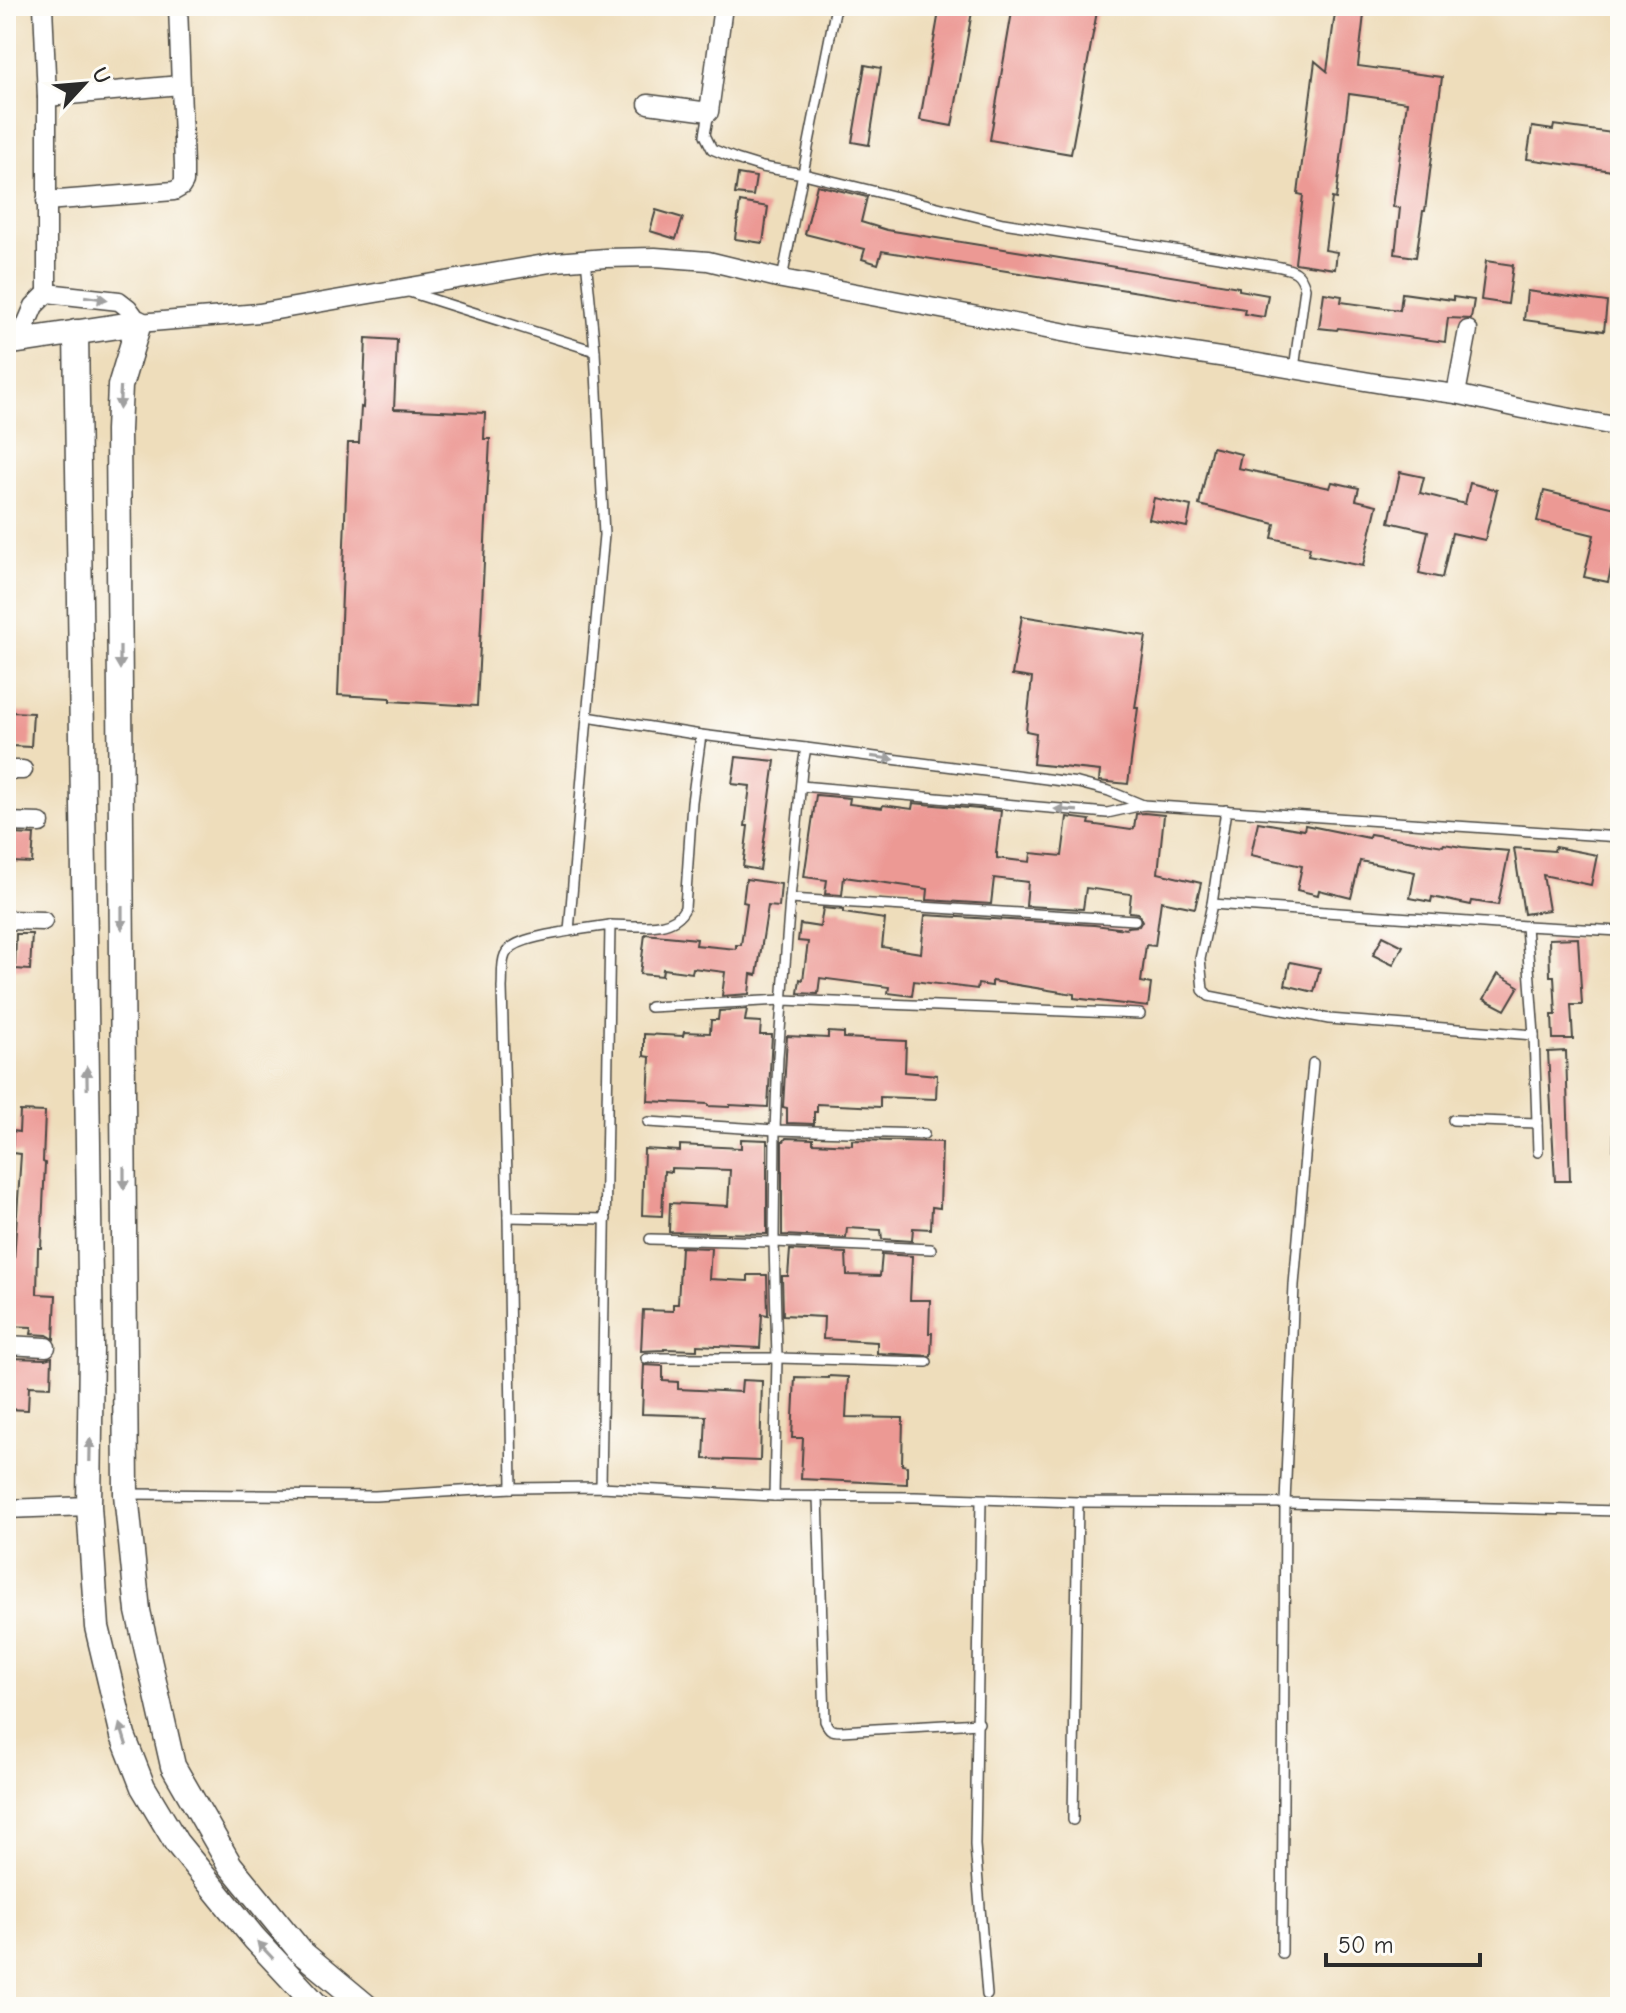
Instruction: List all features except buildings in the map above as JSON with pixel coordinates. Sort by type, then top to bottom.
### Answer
[{"type":"street","points":[[13,342],[34,306],[47,293],[47,97],[43,6]]},
{"type":"street","points":[[46,201],[174,191],[181,187],[184,166],[178,6]]},
{"type":"street","points":[[648,104],[709,112],[723,6]]},
{"type":"street","points":[[47,97],[180,85]]},
{"type":"street","points":[[13,342],[128,325],[259,313],[556,262],[655,257],[708,261],[782,279],[1088,337],[1456,394],[1620,427]]},
{"type":"street","points":[[47,293],[119,301],[128,308],[118,430],[126,1494],[138,1611],[173,1766],[230,1865],[301,1952],[367,2007]]},
{"type":"street","points":[[1456,394],[1468,330]]},
{"type":"street","points":[[76,332],[91,1347],[89,1506],[97,1627],[123,1736],[143,1787],[176,1842],[254,1938],[318,2007]]},
{"type":"street","points":[[6,822],[40,823]]},
{"type":"street","points":[[6,920],[43,921]]},
{"type":"street","points":[[6,1345],[46,1347]]},
{"type":"street","points":[[6,1509],[89,1506]]},
{"type":"lane","points":[[782,279],[836,6]]},
{"type":"lane","points":[[709,112],[705,135],[712,149],[762,167],[804,174],[1003,223],[1295,271],[1302,278],[1305,288],[1294,369]]},
{"type":"lane","points":[[569,931],[604,535],[595,351],[586,259]]},
{"type":"lane","points":[[399,289],[595,351]]},
{"type":"lane","points":[[587,717],[701,735],[1078,783],[1143,805]]},
{"type":"lane","points":[[512,1488],[502,987],[505,956],[511,947],[521,941],[610,925],[657,925],[681,916],[685,908],[692,802],[701,735]]},
{"type":"lane","points":[[774,1496],[778,1057],[806,748]]},
{"type":"lane","points":[[801,786],[1107,813],[1143,805],[1620,837]]},
{"type":"lane","points":[[1226,810],[1200,959],[1203,990],[1209,996],[1329,1019],[1534,1035]]},
{"type":"lane","points":[[790,899],[1135,920]]},
{"type":"lane","points":[[1212,904],[1620,931]]},
{"type":"lane","points":[[601,1487],[610,925]]},
{"type":"lane","points":[[1526,926],[1538,1152]]},
{"type":"lane","points":[[650,1007],[783,1000],[1140,1014]]},
{"type":"lane","points":[[1282,1953],[1285,1503],[1294,1285],[1313,1063]]},
{"type":"lane","points":[[1618,1170],[1620,1068]]},
{"type":"lane","points":[[1453,1120],[1537,1123]]},
{"type":"lane","points":[[648,1122],[775,1130],[924,1134]]},
{"type":"lane","points":[[508,1217],[606,1219]]},
{"type":"lane","points":[[650,1239],[931,1249]]},
{"type":"lane","points":[[646,1358],[927,1362]]},
{"type":"lane","points":[[126,1494],[375,1496],[512,1488],[601,1487],[774,1496],[1620,1511]]},
{"type":"lane","points":[[818,1496],[825,1721],[828,1727],[831,1731],[841,1731],[979,1723]]},
{"type":"lane","points":[[981,1500],[975,1845],[987,1995]]},
{"type":"lane","points":[[1073,1820],[1078,1502]]}]
